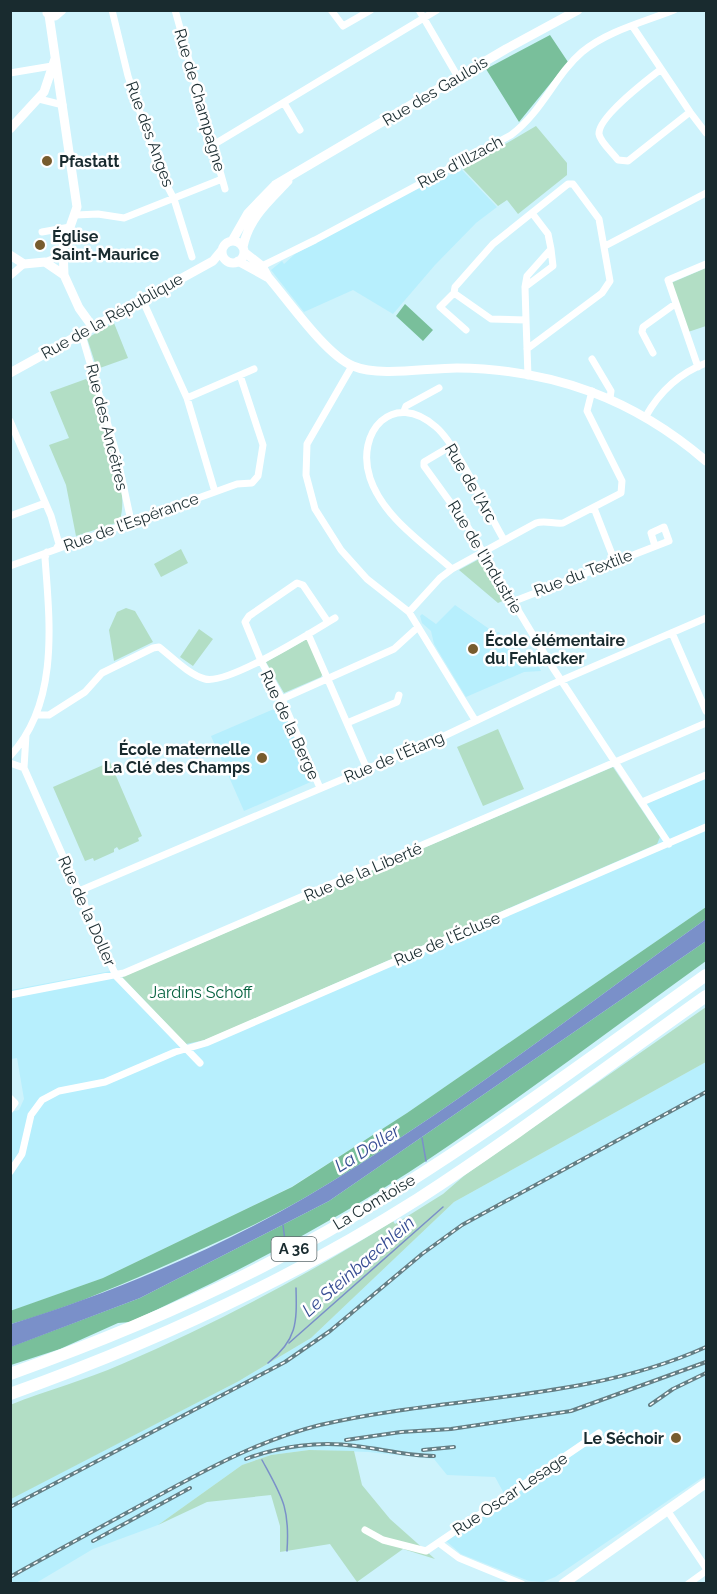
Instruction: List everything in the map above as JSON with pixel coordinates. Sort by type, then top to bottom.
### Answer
[{"type":"highway","name":"La Comtoise","points":[[10,1374],[158,1316],[251,1272],[327,1231],[408,1182],[480,1134],[706,975]]},
{"type":"highway","name":"La Comtoise","points":[[10,1394],[55,1378],[201,1317],[333,1249],[488,1152],[706,996]]},
{"type":"highway","points":[[10,1400],[55,1378]]},
{"type":"main road","name":"Rue des Gaulois","points":[[222,250],[232,241],[256,203],[275,186],[458,77],[578,10]]},
{"type":"main road","points":[[54,13],[54,62],[63,105],[76,215],[62,255],[64,275],[79,308],[92,326]]},
{"type":"main road","points":[[10,129],[39,99],[54,62]]},
{"type":"main road","name":"Rue des Gaulois","points":[[232,261],[243,249],[246,233],[256,215],[294,175]]},
{"type":"main road","name":"Rue de la République","points":[[232,241],[262,266],[268,277],[328,348],[352,366],[376,370],[459,368],[528,376],[592,391],[646,416],[677,436],[706,462]]},
{"type":"main road","points":[[222,250],[232,261]]},
{"type":"main road","name":"Rue de la République","points":[[10,373],[213,261],[222,250]]},
{"type":"main road","points":[[10,255],[24,264],[45,262],[64,275]]},
{"type":"main road","name":"Rue de la République","points":[[213,261],[232,261],[268,277]]},
{"type":"main road","points":[[79,308],[81,332]]},
{"type":"main road","points":[[562,1584],[706,1483]]},
{"type":"street","name":"Rue des Anges","points":[[112,10],[129,76],[159,170],[174,199],[192,257]]},
{"type":"street","name":"Rue de Champagne","points":[[175,10],[225,189]]},
{"type":"street","points":[[331,10],[343,26],[371,10]]},
{"type":"street","points":[[418,10],[458,77]]},
{"type":"street","points":[[213,145],[437,10]]},
{"type":"street","name":"Rue d'Illzach","points":[[262,266],[511,135],[527,122],[580,53],[601,39],[674,10]]},
{"type":"street","points":[[633,27],[660,70],[706,133]]},
{"type":"street","points":[[10,73],[54,62]]},
{"type":"street","points":[[660,70],[641,84],[610,114],[600,128],[600,138],[618,160],[628,161],[690,112]]},
{"type":"street","points":[[39,99],[63,105]]},
{"type":"street","points":[[284,103],[300,130]]},
{"type":"street","points":[[76,215],[99,214],[124,218],[222,179]]},
{"type":"street","points":[[466,330],[440,307],[494,244],[568,184],[573,184],[595,210],[611,275],[607,287],[527,349]]},
{"type":"street","points":[[605,246],[706,193]]},
{"type":"street","points":[[525,287],[553,266],[548,234],[532,213]]},
{"type":"street","points":[[42,232],[70,227]]},
{"type":"street","points":[[528,376],[525,287],[527,276],[551,249]]},
{"type":"street","points":[[45,262],[62,255]]},
{"type":"street","points":[[10,276],[24,264]]},
{"type":"street","points":[[698,367],[668,284],[670,278],[706,264]]},
{"type":"street","points":[[454,293],[491,319],[526,320]]},
{"type":"street","points":[[142,299],[187,398],[215,492]]},
{"type":"street","points":[[653,353],[642,332],[643,327],[675,304]]},
{"type":"street","name":"Rue des Ancêtres","points":[[81,332],[117,456],[131,521]]},
{"type":"street","points":[[592,358],[611,391],[610,398]]},
{"type":"street","points":[[646,416],[662,392],[706,363]]},
{"type":"street","points":[[352,366],[307,444],[306,476],[317,514],[341,550],[367,579],[409,612],[475,720]]},
{"type":"street","points":[[187,398],[254,369]]},
{"type":"street","name":"Rue de l'Espérance","points":[[10,566],[215,492],[252,483],[258,476],[262,436],[240,375]]},
{"type":"street","points":[[439,388],[406,406],[404,411],[388,415],[374,428],[369,443],[367,462],[370,478],[388,510],[452,569]]},
{"type":"street","points":[[409,612],[440,578],[482,552],[536,523],[543,521],[552,524],[563,523],[621,493],[623,488],[587,411],[592,391]]},
{"type":"street","name":"Rue de l'Arc","points":[[404,411],[427,420],[437,428],[451,446],[504,540]]},
{"type":"street","points":[[10,421],[45,503],[59,542],[56,549]]},
{"type":"street","name":"Rue de l'Industrie","points":[[451,446],[424,462],[424,466],[441,487],[512,602],[669,844]]},
{"type":"street","points":[[10,516],[45,503]]},
{"type":"street","points":[[594,508],[615,562]]},
{"type":"street","name":"Rue du Textile","points":[[512,602],[655,546]]},
{"type":"street","points":[[10,756],[26,735],[37,715],[51,634],[45,558],[47,552]]},
{"type":"street","name":"Rue de la Berge","points":[[308,634],[331,620],[303,585],[293,584],[246,619],[245,625],[282,699],[320,788]]},
{"type":"street","name":"Rue de l'Étang","points":[[79,891],[367,769],[562,680],[706,618]]},
{"type":"street","points":[[282,699],[394,649],[417,628]]},
{"type":"street","points":[[672,633],[706,711]]},
{"type":"street","points":[[37,715],[49,715],[85,692],[102,673],[159,646],[205,680],[212,680],[261,661],[308,634],[367,769]]},
{"type":"street","points":[[347,723],[397,702],[399,695]]},
{"type":"street","name":"Rue de la Liberté","points":[[10,995],[116,976],[537,798],[615,761],[706,723]]},
{"type":"street","points":[[10,763],[24,768],[26,735]]},
{"type":"street","name":"Rue de la Doller","points":[[24,768],[116,976],[200,1063]]},
{"type":"street","points":[[642,802],[706,775]]},
{"type":"street","name":"Rue de l'Écluse","points":[[10,1172],[22,1154],[31,1115],[42,1100],[58,1091],[105,1082],[186,1049],[706,827]]},
{"type":"street","points":[[10,1098],[15,1103],[10,1110]]},
{"type":"street","name":"Rue Oscar Lesage","points":[[522,1584],[459,1558],[439,1543],[599,1433]]},
{"type":"street","points":[[667,1510],[706,1569],[688,1584]]},
{"type":"street","points":[[365,1530],[383,1540],[426,1551],[439,1543]]},
{"type":"shaded area","points":[[462,170],[497,207],[476,223],[435,265],[393,314],[353,290],[304,312],[271,270],[282,261],[284,264],[295,254],[412,191]]},
{"type":"shaded area","name":"École élémentaire du Fehlacker","points":[[455,605],[495,633],[499,632],[521,668],[539,667],[541,671],[524,672],[466,697],[434,644],[431,631],[422,623],[420,616],[422,614],[436,624]]},
{"type":"shaded area","name":"École maternelle La Clé des Champs","points":[[281,706],[313,781],[244,811],[211,736]]},
{"type":"shaded area","points":[[706,778],[706,907],[407,1113],[291,1187],[103,1278],[11,1311],[10,1112],[19,1110],[24,1099],[17,1058],[11,1059],[11,990],[116,970],[186,1044],[660,837],[640,807]]},
{"type":"shaded area","points":[[706,1062],[706,1475],[555,1577],[543,1582],[529,1581],[461,1554],[446,1541],[507,1499],[495,1477],[447,1475],[434,1459],[368,1452],[309,1450],[271,1455],[242,1465],[158,1525],[93,1549],[36,1583],[11,1583],[10,1499],[239,1381],[311,1338],[454,1202]]},
{"type":"green space","points":[[550,35],[568,62],[519,122],[486,69]]},
{"type":"green space","points":[[536,126],[567,163],[567,175],[518,214],[507,200],[498,206],[463,169]]},
{"type":"green space","points":[[706,268],[706,326],[688,332],[671,283]]},
{"type":"green space","points":[[405,304],[433,330],[423,341],[396,316]]},
{"type":"green space","points":[[114,323],[128,358],[97,369],[87,338]]},
{"type":"green space","points":[[86,379],[93,384],[115,453],[122,492],[122,509],[119,522],[76,536],[66,485],[49,445],[69,438],[50,392]]},
{"type":"green space","points":[[181,549],[188,563],[161,577],[154,564]]},
{"type":"green space","points":[[481,558],[507,599],[498,603],[459,570]]},
{"type":"green space","points":[[126,608],[135,611],[153,642],[114,661],[109,630],[117,612]]},
{"type":"green space","points":[[199,629],[213,639],[193,666],[180,657]]},
{"type":"green space","points":[[307,639],[323,673],[321,677],[284,693],[266,662]]},
{"type":"green space","points":[[498,729],[524,789],[483,806],[457,747]]},
{"type":"green space","points":[[110,762],[142,836],[138,838],[139,841],[119,850],[117,847],[114,852],[94,861],[93,858],[85,861],[53,787]]},
{"type":"green space","name":"Jardins Schoff","points":[[613,767],[660,837],[657,844],[205,1040],[186,1044],[122,977]]},
{"type":"green space","points":[[706,907],[706,919],[559,1026],[459,1098],[306,1197],[251,1226],[137,1278],[102,1293],[11,1324],[10,1311],[103,1278],[292,1187],[407,1113]]},
{"type":"green space","points":[[706,941],[706,961],[464,1135],[357,1204],[207,1286],[130,1322],[118,1323],[60,1349],[11,1365],[10,1347],[140,1298],[329,1201]]},
{"type":"green space","points":[[706,1007],[706,1062],[454,1202],[311,1338],[239,1381],[11,1499],[10,1405],[108,1370],[192,1332],[294,1280],[393,1221],[395,1224],[443,1194],[465,1175]]},
{"type":"green space","points":[[309,1450],[354,1451],[362,1485],[390,1519],[435,1559],[403,1549],[357,1582],[330,1544],[280,1552],[280,1526],[271,1495],[207,1502],[158,1525],[242,1465],[271,1455]]},
{"type":"water","name":"La Doller","points":[[706,919],[706,941],[329,1201],[140,1298],[11,1347],[11,1324],[86,1299],[162,1269],[272,1216],[357,1166],[459,1098]]},
{"type":"waterway","name":"Le Steinbaechlein","points":[[422,1138],[426,1161]]},
{"type":"waterway","name":"Le Steinbaechlein","points":[[289,1343],[443,1207]]},
{"type":"waterway","name":"Le Steinbaechlein","points":[[283,1225],[285,1241]]},
{"type":"waterway","name":"Le Steinbaechlein","points":[[268,1363],[285,1346],[293,1330],[296,1288]]},
{"type":"waterway","name":"Le Steinbaechlein","points":[[262,1460],[275,1484],[286,1513],[287,1551]]},
{"type":"railway","points":[[10,1507],[285,1362],[330,1331],[422,1254],[462,1225],[706,1092]]},
{"type":"railway","points":[[10,1577],[214,1466],[298,1431],[368,1415],[564,1388],[613,1378],[660,1365],[706,1347]]},
{"type":"railway","points":[[346,1440],[401,1432],[451,1429],[571,1411],[706,1362]]},
{"type":"railway","points":[[650,1405],[673,1389],[706,1373]]},
{"type":"railway","points":[[246,1459],[286,1448],[314,1444],[356,1446],[404,1454],[434,1456]]},
{"type":"railway","points":[[423,1450],[454,1447]]},
{"type":"railway","points":[[93,1541],[190,1488]]},
{"type":"place","name":"Pfastatt","points":[[47,161]]},
{"type":"place","name":"Église Saint-Maurice","points":[[40,245]]},
{"type":"place","name":"École élémentaire du Fehlacker","points":[[473,649]]},
{"type":"place","name":"École maternelle La Clé des Champs","points":[[262,758]]},
{"type":"place","name":"Le Séchoir","points":[[676,1438]]}]
